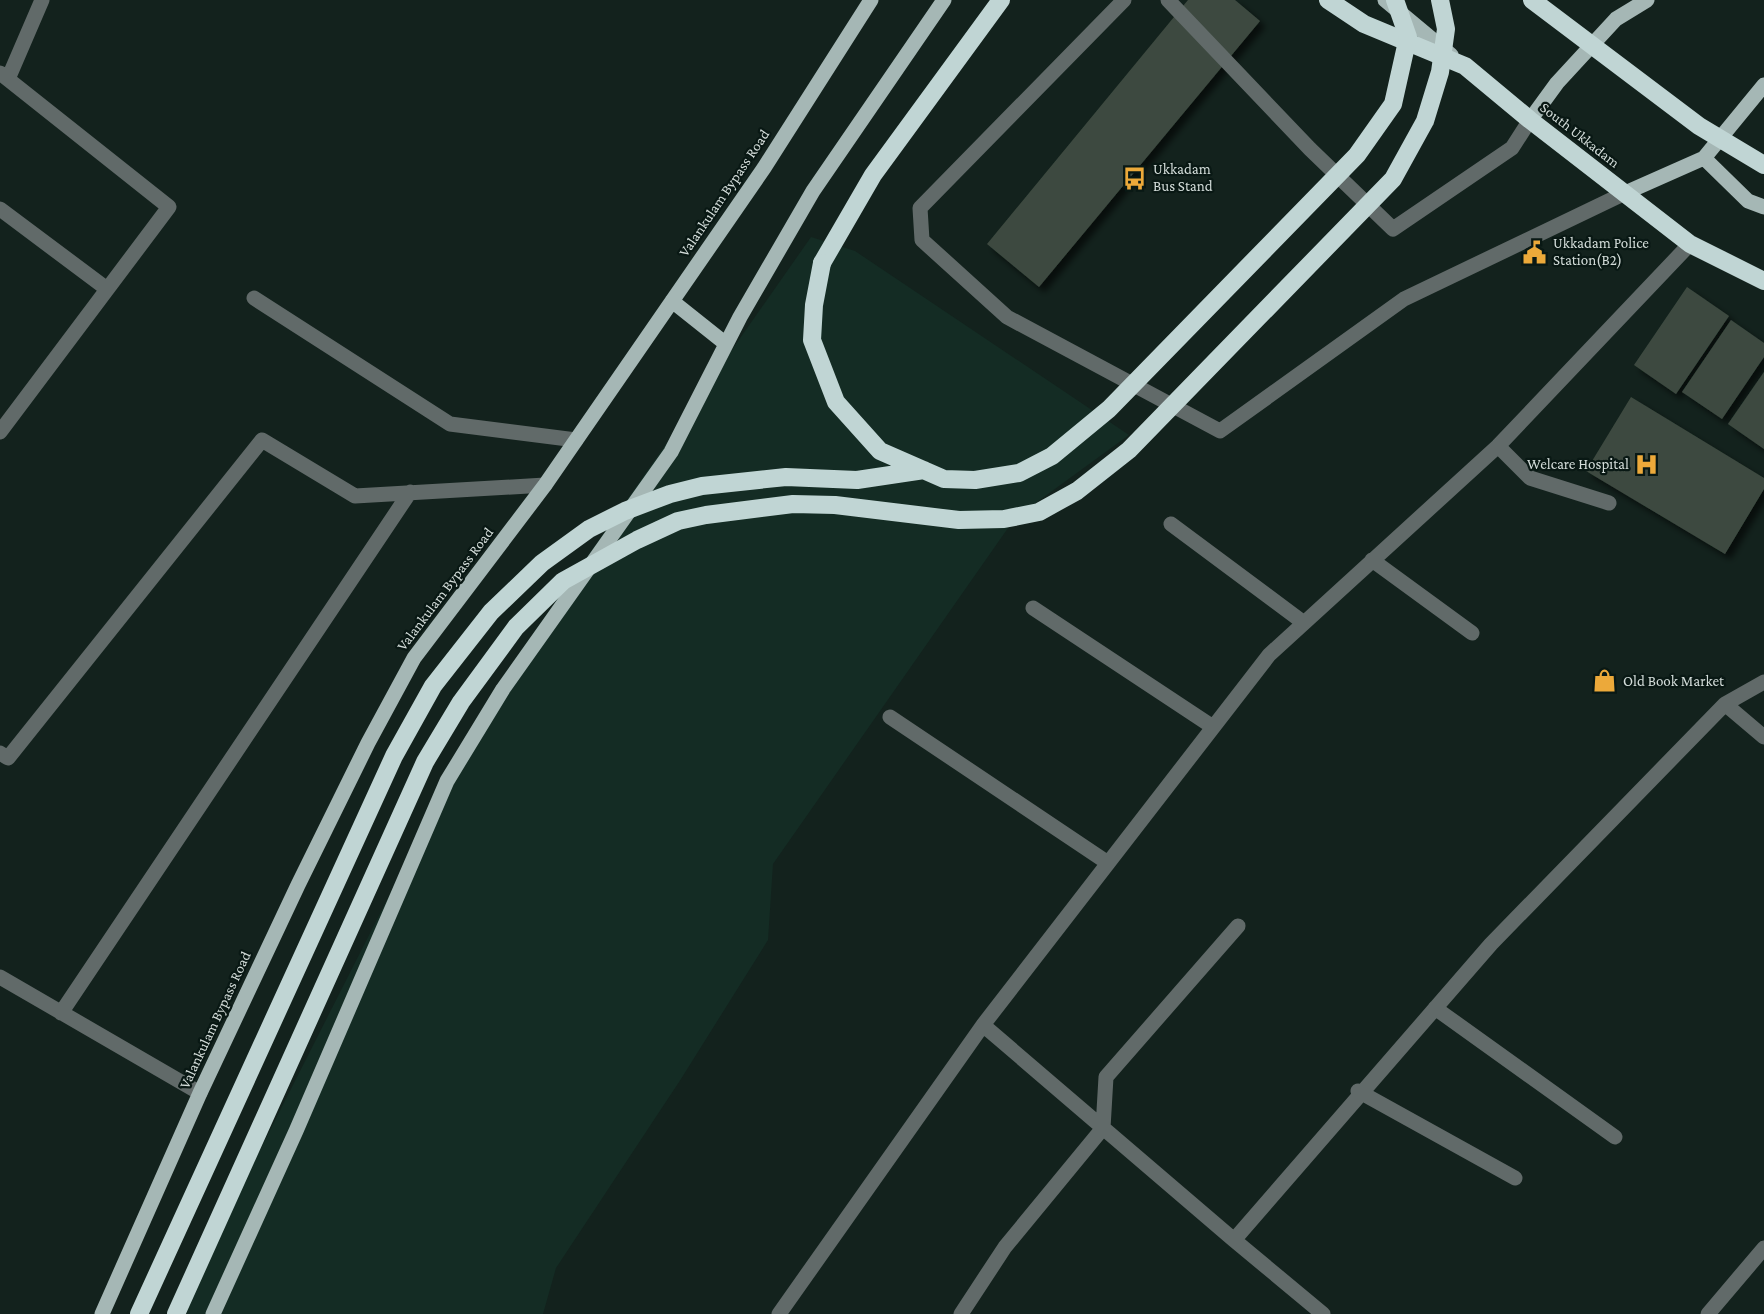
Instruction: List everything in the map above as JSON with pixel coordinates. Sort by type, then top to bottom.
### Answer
[{"type":"highway","points":[[1001,0],[873,176],[822,263],[814,305],[812,340],[836,402],[880,451],[944,479],[975,480],[1019,473],[1052,456],[1109,409],[1357,155],[1393,104],[1408,37],[1395,0]]},
{"type":"highway","points":[[1328,0],[1364,24],[1465,66]]},
{"type":"highway","points":[[176,1314],[425,762],[461,702],[516,627],[562,581],[637,540],[678,521],[706,514],[793,504],[825,504],[959,520],[1004,519],[1039,512],[1077,491],[1129,450],[1393,179],[1425,121],[1440,72],[1446,29],[1440,0]]},
{"type":"highway","points":[[1532,0],[1700,126],[1764,165]]},
{"type":"highway","name":"South Ukkadam","points":[[1465,66],[1530,120],[1690,244],[1764,281]]},
{"type":"highway","points":[[139,1314],[394,756],[433,686],[491,612],[542,563],[589,529],[625,511],[670,494],[702,486],[786,477],[857,480],[924,470]]},
{"type":"main road","name":"Valankulam Bypass Road","points":[[102,1314],[200,1093],[298,885],[363,753],[414,658],[545,485],[764,168],[871,0]]},
{"type":"main road","points":[[213,1314],[296,1131],[447,781],[503,688],[671,452],[726,344],[813,191],[944,0]]},
{"type":"main road","name":"South Ukkadam","points":[[1385,0],[1465,66]]},
{"type":"main road","points":[[1530,120],[1557,83],[1616,19],[1647,0]]},
{"type":"main road","points":[[1625,193],[1704,158],[1764,85]]},
{"type":"main road","points":[[1704,158],[1748,201],[1764,207]]},
{"type":"main road","points":[[672,302],[726,344]]},
{"type":"street","points":[[0,432],[169,207],[4,76],[42,0]]},
{"type":"street","points":[[1124,0],[920,208],[922,240],[1007,317],[1220,431],[1404,299],[1625,193]]},
{"type":"street","points":[[1168,0],[1310,148],[1393,229],[1512,148],[1530,120]]},
{"type":"street","points":[[0,209],[107,289]]},
{"type":"street","points":[[779,1314],[983,1025],[1269,655],[1498,446],[1690,244]]},
{"type":"street","points":[[254,298],[450,424],[576,440]]},
{"type":"street","points":[[0,753],[8,758],[262,440],[356,496],[545,485]]},
{"type":"street","points":[[1498,446],[1530,478],[1609,503]]},
{"type":"street","points":[[61,1013],[410,492]]},
{"type":"street","points":[[1171,524],[1304,623]]},
{"type":"street","points":[[1372,560],[1472,633]]},
{"type":"street","points":[[1033,608],[1213,727]]},
{"type":"street","points":[[1234,1240],[1359,1092],[1491,944],[1725,704],[1764,682]]},
{"type":"street","points":[[1725,704],[1764,737]]},
{"type":"street","points":[[890,717],[1108,863]]},
{"type":"street","points":[[961,1314],[1005,1247],[1103,1128],[1106,1077],[1238,926]]},
{"type":"street","points":[[0,976],[200,1093]]},
{"type":"street","points":[[1435,1008],[1615,1137]]},
{"type":"street","points":[[983,1025],[1323,1314]]},
{"type":"street","points":[[1359,1092],[1515,1178]]},
{"type":"street","points":[[1708,1314],[1764,1248]]},
{"type":"shaded area","points":[[811,237],[855,251],[1129,435],[1015,518],[773,864],[768,940],[681,1079],[556,1268],[543,1314],[183,1314],[201,1266],[493,691]]},
{"type":"building","points":[[1188,0],[1235,0],[1260,21],[1039,287],[987,244]]},
{"type":"building","points":[[1687,287],[1729,316],[1676,394],[1634,365]]},
{"type":"building","points":[[1731,320],[1764,343],[1764,357],[1722,419],[1682,392]]},
{"type":"building","points":[[1764,372],[1764,449],[1728,424]]},
{"type":"building","points":[[1631,397],[1764,478],[1764,489],[1725,554],[1586,471]]},
{"type":"place","name":"Ukkadam Bus Stand","points":[[1135,178]]},
{"type":"place","name":"Ukkadam Police Station(B2)","points":[[1535,252]]},
{"type":"place","name":"Welcare Hospital","points":[[1647,464]]},
{"type":"place","name":"Old Book Market","points":[[1605,681]]}]
